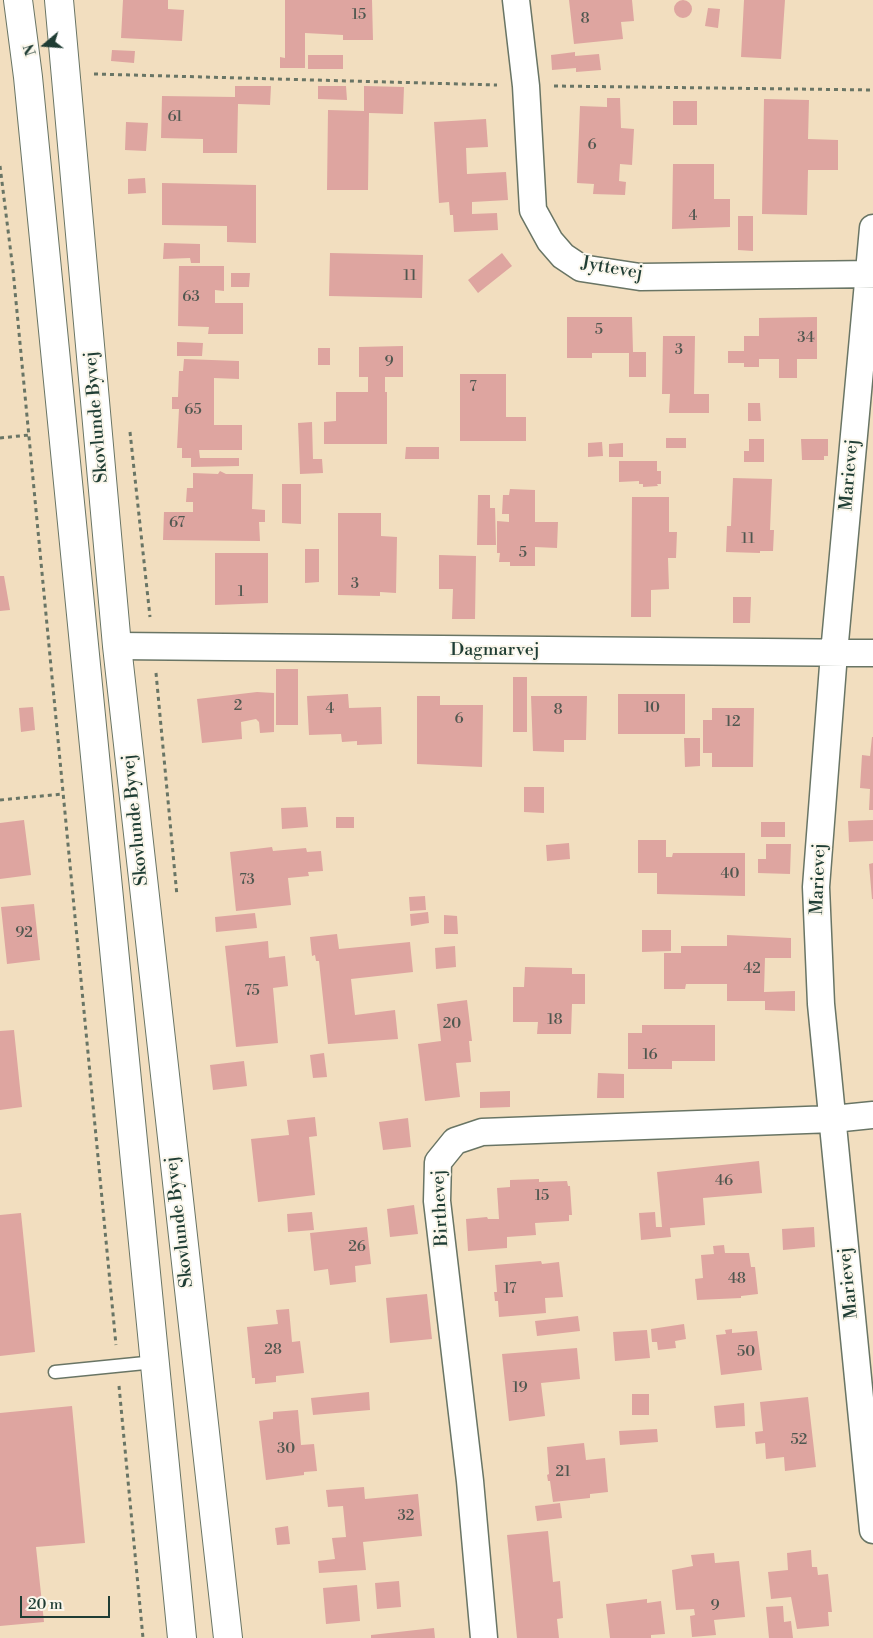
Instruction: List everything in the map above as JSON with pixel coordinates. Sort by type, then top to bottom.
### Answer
[{"type":"main road","name":"Skovlunde Byvej","points":[[18,0],[28,77],[182,1638]]},
{"type":"main road","name":"Skovlunde Byvej","points":[[59,0],[117,646],[228,1638]]},
{"type":"street","name":"Jyttevej","points":[[516,0],[526,86],[533,210],[550,241],[563,256],[581,268],[640,276],[871,274]]},
{"type":"street","name":"Marievej","points":[[873,228],[871,274],[834,653],[816,887],[821,1004],[873,1530]]},
{"type":"street","name":"Dagmarvej","points":[[117,646],[873,654]]},
{"type":"street","name":"Birthevej","points":[[484,1638],[470,1481],[437,1201],[438,1162],[455,1141],[482,1132],[833,1119],[873,1115]]},
{"type":"lane","points":[[55,1372],[155,1362]]},
{"type":"path","points":[[66,74],[526,86],[873,90]]},
{"type":"path","points":[[0,166],[7,211],[29,435],[143,1638]]},
{"type":"path","points":[[0,438],[29,435]]},
{"type":"path","points":[[0,800],[63,794]]},
{"type":"building","points":[[123,0],[168,0],[168,9],[184,10],[182,41],[121,38]]},
{"type":"building","points":[[285,0],[372,0],[373,40],[343,40],[343,35],[305,33],[305,68],[280,68],[280,57],[285,58]]},
{"type":"building","points":[[569,0],[632,0],[634,21],[621,22],[623,39],[574,44]]},
{"type":"building","points":[[683,0],[689,3],[692,9],[689,15],[683,18],[677,15],[674,9],[677,3]]},
{"type":"building","points":[[744,0],[785,0],[781,59],[741,57]]},
{"type":"building","points":[[708,8],[720,9],[718,28],[705,26]]},
{"type":"building","points":[[112,50],[135,51],[134,63],[111,61]]},
{"type":"building","points":[[575,52],[575,56],[599,54],[601,70],[576,72],[576,68],[552,70],[551,55]]},
{"type":"building","points":[[308,55],[343,55],[343,69],[308,69]]},
{"type":"building","points":[[235,86],[271,86],[270,105],[238,104],[237,153],[203,153],[203,139],[161,138],[162,96],[235,97]]},
{"type":"building","points":[[318,86],[346,86],[347,100],[318,99]]},
{"type":"building","points":[[364,86],[404,87],[403,114],[369,113],[368,190],[327,190],[328,110],[364,111]]},
{"type":"building","points":[[607,98],[620,98],[621,128],[634,129],[632,165],[620,164],[619,181],[626,182],[625,195],[593,194],[594,184],[577,183],[580,106],[607,107]]},
{"type":"building","points":[[764,99],[809,100],[808,139],[838,140],[838,170],[808,170],[807,215],[762,214]]},
{"type":"building","points":[[673,101],[697,101],[697,125],[673,125]]},
{"type":"building","points":[[486,119],[488,147],[466,148],[467,174],[506,172],[508,200],[472,202],[472,214],[497,213],[498,230],[454,232],[453,215],[450,215],[449,202],[439,203],[434,122]]},
{"type":"building","points":[[126,122],[148,123],[146,151],[125,150]]},
{"type":"building","points":[[673,164],[714,164],[714,199],[730,199],[730,227],[672,229]]},
{"type":"building","points":[[145,178],[146,193],[128,194],[128,179]]},
{"type":"building","points":[[162,183],[256,185],[256,243],[227,242],[227,226],[162,225]]},
{"type":"building","points":[[738,216],[753,216],[753,251],[738,250]]},
{"type":"building","points":[[164,243],[200,244],[200,263],[191,263],[190,258],[163,259]]},
{"type":"building","points":[[330,253],[423,255],[422,298],[329,296]]},
{"type":"building","points":[[502,253],[512,266],[478,293],[468,280]]},
{"type":"building","points":[[179,266],[224,266],[224,291],[215,290],[215,303],[243,303],[243,334],[208,334],[209,327],[178,326]]},
{"type":"building","points":[[231,273],[250,273],[249,287],[231,287]]},
{"type":"building","points":[[567,317],[632,317],[633,352],[646,352],[646,377],[629,377],[629,353],[592,353],[592,358],[567,358]]},
{"type":"building","points":[[817,317],[817,359],[797,359],[797,378],[779,378],[779,359],[759,359],[759,367],[744,367],[744,363],[728,363],[728,351],[744,351],[744,336],[759,336],[759,318]]},
{"type":"building","points":[[663,336],[695,336],[694,394],[709,394],[709,413],[669,413],[670,394],[662,394]]},
{"type":"building","points":[[177,342],[203,343],[202,356],[177,356]]},
{"type":"building","points":[[403,346],[403,377],[385,377],[385,392],[387,392],[387,444],[324,444],[324,422],[336,421],[336,392],[368,392],[368,377],[359,377],[359,347]]},
{"type":"building","points":[[318,348],[330,348],[330,365],[318,365]]},
{"type":"building","points":[[184,359],[239,361],[239,379],[214,378],[214,425],[242,425],[242,450],[199,450],[200,458],[239,458],[239,466],[191,467],[191,458],[182,458],[182,448],[177,448],[179,409],[172,409],[172,397],[178,397],[179,371],[183,371]]},
{"type":"building","points":[[460,374],[506,374],[506,417],[526,417],[526,441],[460,441]]},
{"type":"building","points":[[748,403],[760,403],[761,421],[748,421]]},
{"type":"building","points":[[312,422],[313,459],[322,459],[323,473],[300,474],[298,423]]},
{"type":"building","points":[[666,438],[686,438],[686,448],[666,448]]},
{"type":"building","points":[[749,439],[764,439],[764,462],[744,462],[744,451],[749,451]]},
{"type":"building","points":[[801,439],[828,439],[828,456],[824,456],[824,460],[802,460]]},
{"type":"building","points":[[602,442],[603,456],[588,457],[588,443]]},
{"type":"building","points":[[623,443],[623,457],[609,457],[609,444]]},
{"type":"building","points":[[406,447],[439,447],[439,459],[405,459]]},
{"type":"building","points":[[619,461],[657,461],[657,471],[661,471],[661,484],[643,487],[643,484],[639,484],[639,481],[619,482]]},
{"type":"building","points":[[220,471],[226,474],[253,474],[252,509],[265,510],[265,522],[259,522],[260,541],[163,540],[164,512],[193,512],[193,502],[186,502],[187,488],[193,488],[193,473],[218,474]]},
{"type":"building","points":[[733,478],[772,479],[770,530],[774,530],[773,551],[760,551],[760,553],[726,552],[727,526],[731,526]]},
{"type":"building","points":[[282,484],[301,484],[301,524],[282,523]]},
{"type":"building","points":[[510,489],[535,490],[535,522],[558,522],[557,548],[535,547],[535,566],[510,566],[510,562],[499,562],[500,553],[497,553],[497,521],[509,522],[509,514],[502,514],[503,495],[509,495]]},
{"type":"building","points":[[478,495],[490,495],[490,508],[495,508],[496,545],[477,545]]},
{"type":"building","points":[[632,497],[669,497],[669,532],[677,532],[676,558],[668,558],[669,589],[651,590],[651,617],[631,617]]},
{"type":"building","points":[[338,513],[381,513],[381,536],[397,537],[396,593],[380,592],[380,596],[338,595]]},
{"type":"building","points":[[305,549],[319,549],[319,582],[305,583]]},
{"type":"building","points":[[215,553],[268,553],[268,603],[215,605]]},
{"type":"building","points":[[439,555],[476,556],[475,619],[452,619],[453,589],[439,589]]},
{"type":"building","points":[[0,576],[4,576],[10,610],[0,611]]},
{"type":"building","points":[[733,597],[751,597],[750,623],[733,623]]},
{"type":"building","points":[[276,669],[298,669],[298,725],[276,725]]},
{"type":"building","points":[[513,677],[527,677],[527,732],[513,732]]},
{"type":"building","points":[[257,692],[274,693],[274,732],[260,733],[259,722],[256,719],[241,722],[242,739],[202,743],[197,699]]},
{"type":"building","points":[[348,694],[349,708],[381,707],[382,744],[357,745],[357,741],[342,742],[341,734],[309,735],[307,696]]},
{"type":"building","points":[[618,694],[685,694],[685,734],[618,734]]},
{"type":"building","points":[[417,696],[440,696],[440,705],[483,705],[482,767],[417,764]]},
{"type":"building","points":[[531,696],[587,696],[586,740],[564,740],[564,752],[533,751]]},
{"type":"building","points":[[33,707],[35,730],[21,732],[19,708]]},
{"type":"building","points":[[712,708],[754,708],[753,767],[712,767],[712,753],[703,753],[703,720],[712,720]]},
{"type":"building","points":[[872,737],[873,810],[869,810],[870,789],[860,788],[862,755],[870,756]]},
{"type":"building","points":[[684,738],[700,738],[700,766],[685,767]]},
{"type":"building","points":[[524,787],[544,787],[544,813],[524,812]]},
{"type":"building","points":[[306,807],[308,827],[282,829],[281,808]]},
{"type":"building","points":[[336,817],[354,817],[354,828],[336,828]]},
{"type":"building","points":[[24,820],[31,875],[0,879],[0,823]]},
{"type":"building","points":[[873,820],[873,841],[849,842],[848,821]]},
{"type":"building","points":[[761,822],[785,822],[785,837],[761,837]]},
{"type":"building","points":[[638,840],[666,840],[666,857],[672,857],[673,853],[745,853],[745,896],[657,894],[657,873],[638,873]]},
{"type":"building","points":[[569,843],[570,859],[547,861],[546,845]]},
{"type":"building","points":[[766,844],[791,844],[790,874],[758,873],[758,859],[766,859]]},
{"type":"building","points":[[272,847],[273,851],[306,848],[307,852],[321,851],[323,871],[308,872],[309,876],[288,878],[291,905],[236,911],[230,852]]},
{"type":"building","points":[[873,863],[873,899],[872,899],[869,864]]},
{"type":"building","points":[[425,896],[426,910],[410,911],[409,897]]},
{"type":"building","points":[[34,904],[40,960],[7,964],[1,907]]},
{"type":"building","points":[[428,912],[429,923],[411,926],[410,914]]},
{"type":"building","points":[[255,913],[257,928],[216,932],[215,917]]},
{"type":"building","points":[[444,915],[457,916],[458,934],[444,934]]},
{"type":"building","points":[[642,930],[671,930],[671,951],[642,952]]},
{"type":"building","points":[[337,934],[339,949],[410,942],[413,972],[351,979],[355,1015],[395,1010],[398,1039],[328,1044],[319,961],[316,961],[315,955],[312,956],[310,937]]},
{"type":"building","points":[[727,935],[791,938],[791,958],[765,958],[764,992],[795,991],[795,1011],[765,1010],[765,1001],[727,1001],[727,984],[686,984],[685,989],[664,989],[664,953],[681,953],[681,946],[727,946]]},
{"type":"building","points":[[268,941],[269,958],[285,956],[288,986],[273,988],[278,1043],[236,1047],[225,946]]},
{"type":"building","points":[[455,946],[456,967],[436,969],[435,948]]},
{"type":"building","points":[[525,967],[572,968],[572,974],[585,974],[585,1004],[572,1004],[571,1034],[537,1034],[538,1022],[513,1022],[513,987],[524,987]]},
{"type":"building","points":[[467,1000],[472,1041],[469,1041],[471,1062],[456,1063],[460,1097],[425,1101],[418,1044],[441,1041],[437,1004]]},
{"type":"building","points":[[642,1025],[715,1025],[715,1061],[672,1061],[672,1069],[628,1069],[628,1033],[642,1033]]},
{"type":"building","points":[[14,1030],[22,1107],[0,1110],[0,1031]]},
{"type":"building","points":[[324,1053],[327,1077],[313,1078],[310,1055]]},
{"type":"building","points":[[244,1061],[247,1086],[213,1090],[210,1065]]},
{"type":"building","points":[[598,1073],[624,1074],[624,1098],[597,1098]]},
{"type":"building","points":[[510,1091],[510,1107],[480,1108],[480,1092]]},
{"type":"building","points":[[315,1117],[317,1136],[309,1137],[315,1195],[258,1202],[251,1139],[289,1135],[287,1120]]},
{"type":"building","points":[[408,1118],[411,1147],[383,1150],[379,1122]]},
{"type":"building","points":[[759,1161],[762,1193],[703,1198],[705,1225],[670,1228],[671,1237],[641,1240],[639,1213],[655,1212],[656,1227],[662,1227],[657,1172]]},
{"type":"building","points":[[539,1179],[539,1182],[567,1181],[568,1186],[570,1186],[572,1215],[569,1215],[569,1221],[535,1223],[536,1235],[507,1237],[507,1248],[468,1251],[466,1219],[487,1217],[488,1219],[499,1219],[497,1188],[510,1187],[510,1180]]},
{"type":"building","points":[[414,1205],[418,1234],[390,1237],[387,1209]]},
{"type":"building","points":[[312,1212],[314,1230],[288,1232],[287,1214]]},
{"type":"building","points":[[21,1213],[35,1352],[0,1356],[0,1215]]},
{"type":"building","points":[[367,1227],[371,1264],[355,1266],[356,1282],[330,1285],[328,1269],[314,1271],[310,1233]]},
{"type":"building","points":[[814,1227],[815,1247],[783,1250],[782,1229]]},
{"type":"building","points":[[724,1245],[725,1253],[749,1253],[751,1267],[755,1267],[758,1294],[741,1296],[741,1298],[697,1300],[695,1279],[703,1278],[701,1255],[714,1254],[713,1246]]},
{"type":"building","points":[[541,1261],[542,1264],[559,1262],[563,1297],[545,1298],[546,1313],[499,1317],[498,1301],[495,1301],[494,1292],[497,1292],[495,1265]]},
{"type":"building","points":[[427,1294],[432,1339],[390,1343],[386,1298]]},
{"type":"building","points":[[289,1309],[292,1342],[300,1341],[304,1373],[276,1376],[276,1382],[255,1384],[255,1378],[252,1378],[247,1327],[278,1324],[276,1310]]},
{"type":"building","points":[[578,1316],[580,1331],[537,1336],[535,1321]]},
{"type":"building","points":[[684,1324],[686,1339],[675,1341],[676,1348],[658,1350],[657,1342],[652,1342],[651,1329]]},
{"type":"building","points":[[732,1329],[732,1333],[757,1331],[762,1370],[721,1375],[716,1335],[726,1334],[725,1330]]},
{"type":"building","points":[[647,1330],[650,1358],[615,1361],[613,1332]]},
{"type":"building","points":[[577,1348],[580,1379],[541,1383],[545,1416],[509,1421],[502,1354]]},
{"type":"building","points":[[369,1392],[370,1410],[313,1415],[311,1398]]},
{"type":"building","points":[[632,1394],[649,1394],[649,1415],[632,1415]]},
{"type":"building","points":[[808,1397],[816,1467],[785,1471],[784,1457],[766,1459],[765,1443],[756,1444],[755,1432],[763,1431],[760,1402]]},
{"type":"building","points":[[744,1403],[745,1426],[716,1428],[714,1406]]},
{"type":"building","points":[[72,1406],[85,1543],[36,1547],[44,1622],[0,1626],[0,1413]]},
{"type":"building","points":[[298,1410],[301,1445],[314,1444],[317,1471],[304,1472],[304,1475],[266,1480],[259,1421],[273,1419],[273,1412]]},
{"type":"building","points":[[657,1429],[658,1442],[620,1445],[619,1431]]},
{"type":"building","points":[[584,1443],[586,1460],[605,1458],[608,1492],[590,1494],[590,1498],[553,1502],[550,1481],[548,1481],[547,1475],[549,1474],[547,1447]]},
{"type":"building","points":[[364,1487],[365,1499],[418,1494],[422,1536],[363,1542],[366,1570],[319,1573],[318,1561],[335,1559],[332,1538],[346,1537],[343,1506],[328,1507],[326,1490]]},
{"type":"building","points":[[560,1503],[562,1518],[537,1521],[535,1506]]},
{"type":"building","points":[[288,1526],[290,1544],[277,1545],[275,1528]]},
{"type":"building","points":[[548,1531],[553,1582],[560,1581],[563,1618],[557,1619],[559,1638],[517,1638],[507,1535]]},
{"type":"building","points":[[811,1550],[812,1567],[817,1567],[818,1575],[828,1574],[832,1612],[828,1612],[829,1626],[797,1629],[791,1597],[771,1599],[768,1572],[788,1570],[787,1553]]},
{"type":"building","points":[[714,1553],[715,1563],[739,1561],[745,1617],[714,1620],[716,1635],[692,1637],[690,1616],[695,1615],[694,1609],[676,1610],[672,1570],[693,1566],[691,1555]]},
{"type":"building","points":[[399,1581],[401,1607],[377,1609],[375,1583]]},
{"type":"building","points":[[357,1585],[360,1621],[326,1624],[323,1588]]},
{"type":"building","points":[[647,1599],[647,1603],[661,1601],[665,1634],[651,1635],[651,1638],[610,1638],[606,1604]]},
{"type":"building","points":[[783,1606],[784,1622],[791,1621],[793,1638],[769,1638],[766,1607]]},
{"type":"building","points":[[434,1628],[435,1638],[371,1638],[371,1635]]}]
